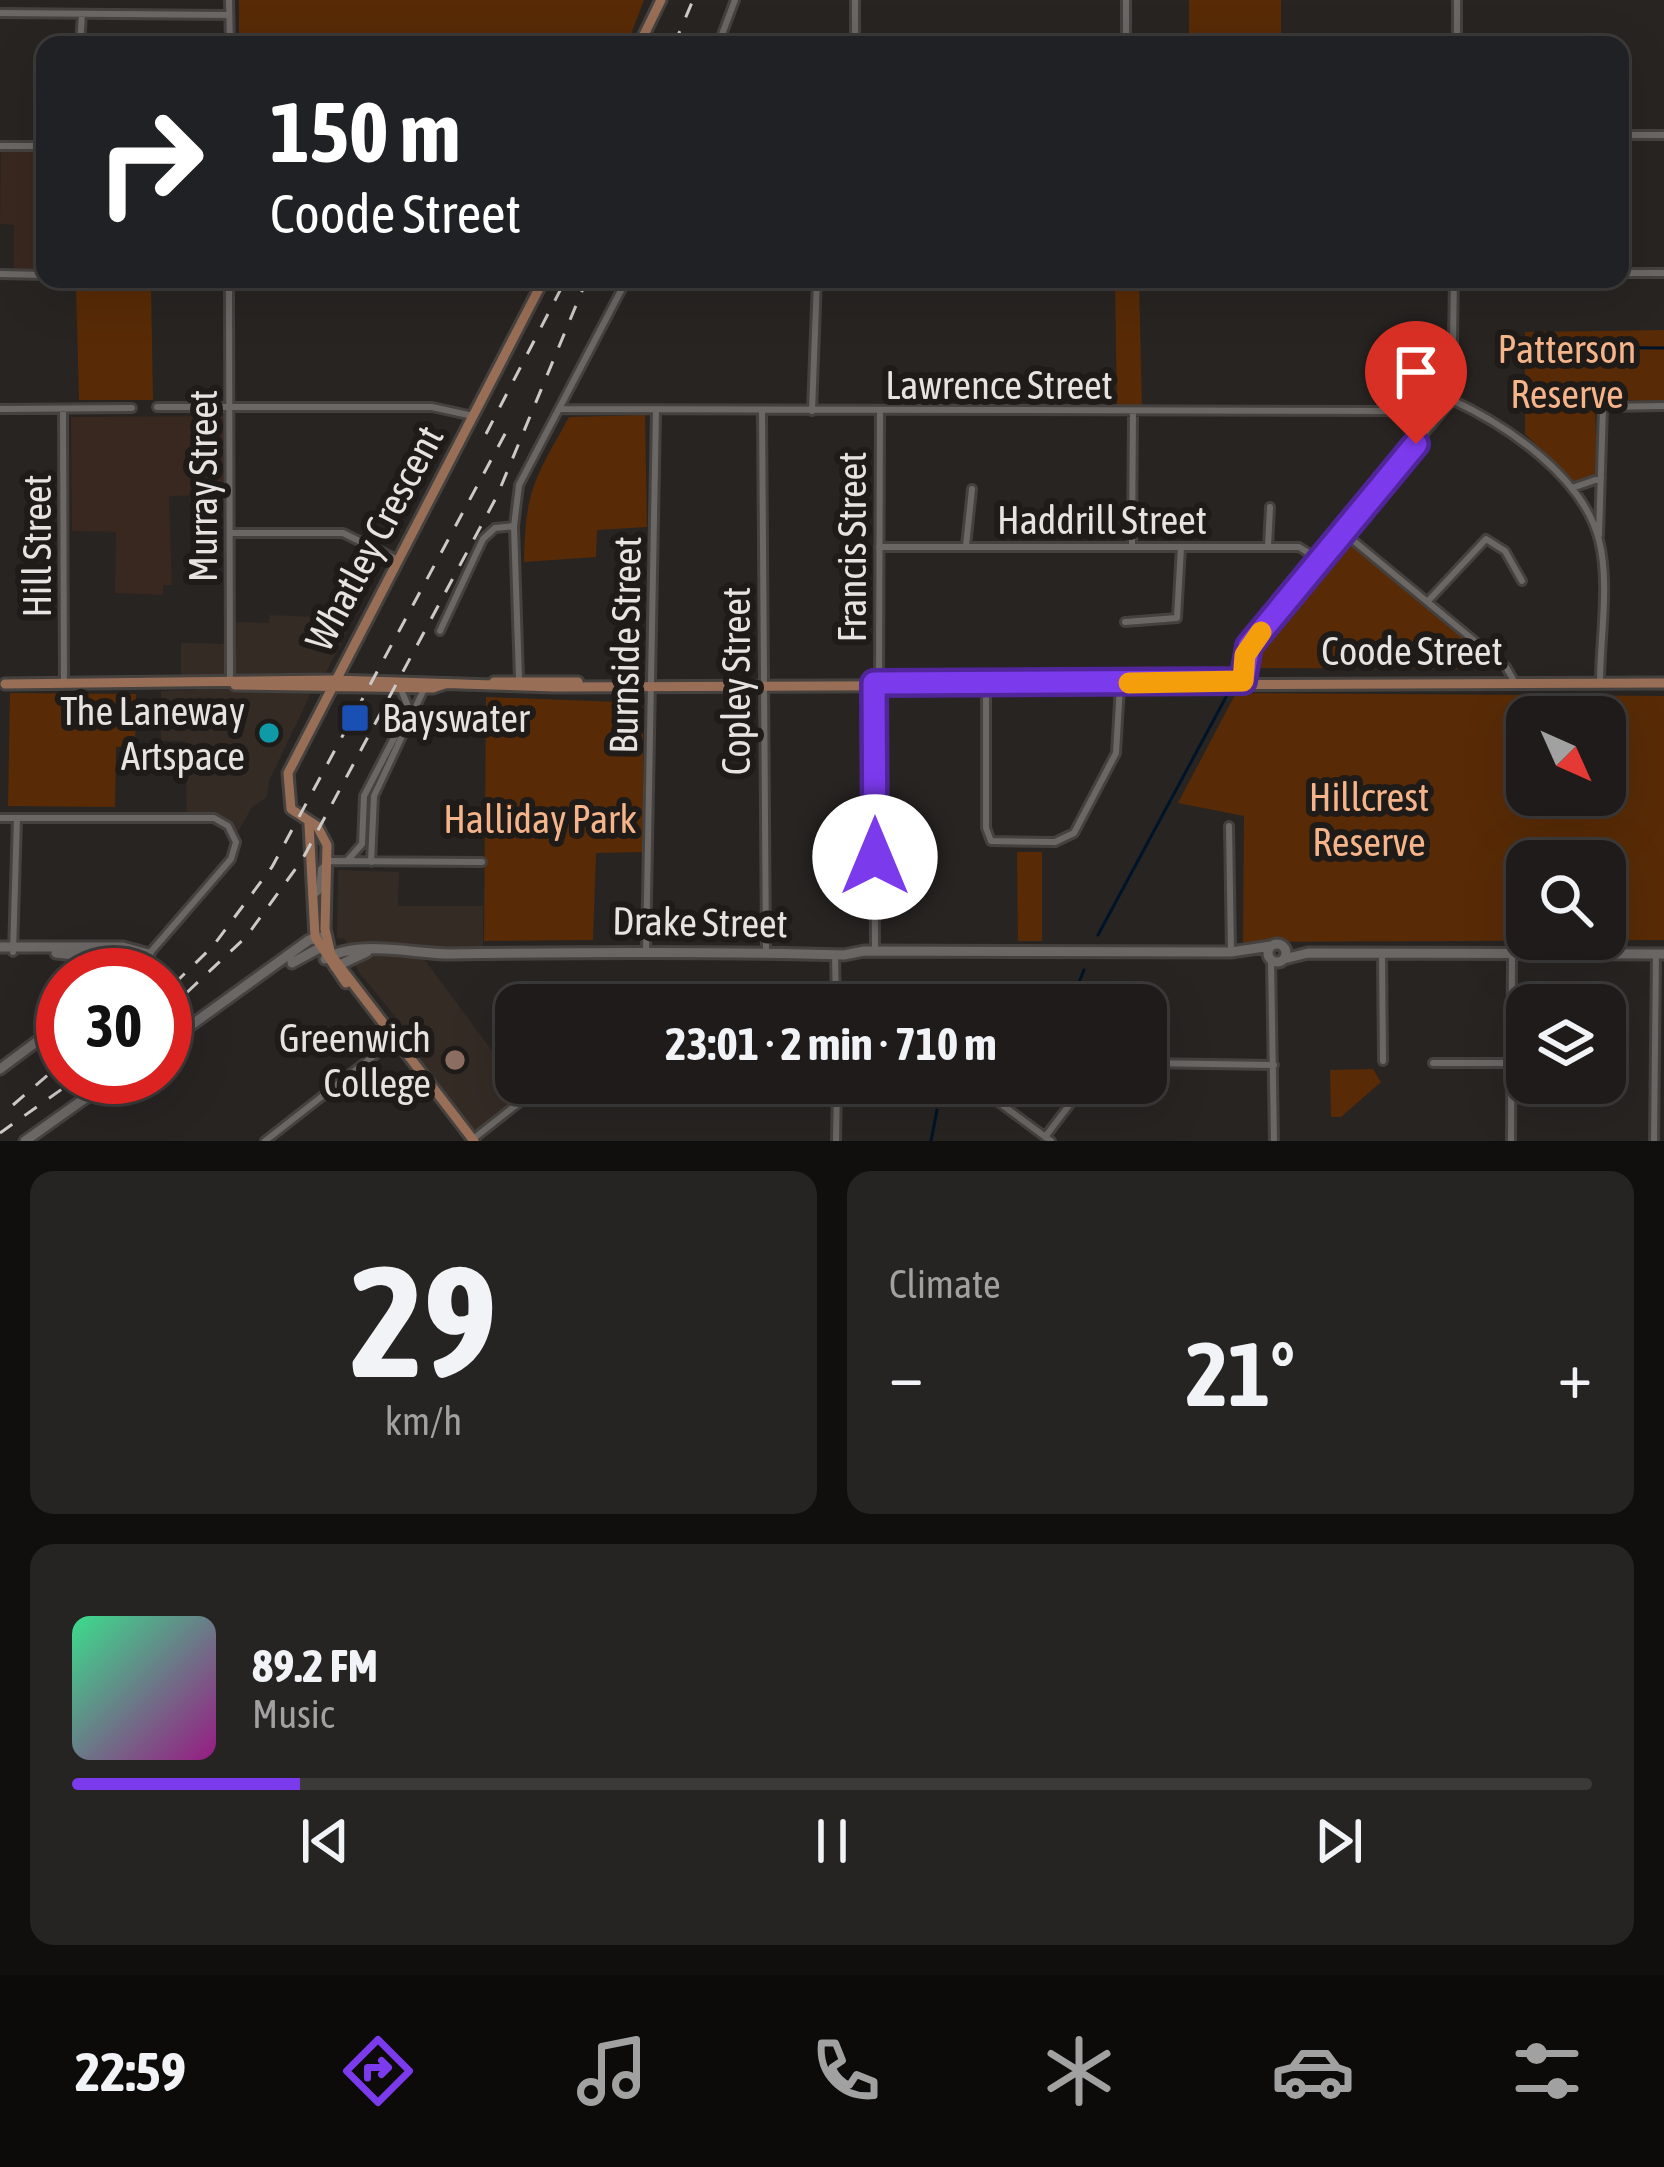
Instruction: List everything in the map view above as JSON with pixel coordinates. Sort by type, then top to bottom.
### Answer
[{"type":"main road","points":[[643,36],[657,0]]},
{"type":"main road","name":"Whatley Crescent","points":[[330,861],[324,837],[291,809],[288,773],[539,288]]},
{"type":"main road","name":"Coode Street","points":[[488,683],[519,679],[584,683]]},
{"type":"main road","name":"Coode Street","points":[[230,683],[312,680],[400,687],[445,683]]},
{"type":"main road","name":"Coode Street","points":[[331,684],[1664,683]]},
{"type":"main road","points":[[2,684],[331,684]]},
{"type":"main road","name":"Whatley Crescent","points":[[309,824],[307,836],[315,863],[313,896],[327,951]]},
{"type":"main road","points":[[330,861],[327,951],[473,1140]]},
{"type":"street","points":[[230,0],[230,36]]},
{"type":"street","points":[[721,36],[735,0]]},
{"type":"street","points":[[855,0],[855,36]]},
{"type":"street","points":[[1126,0],[1126,36]]},
{"type":"street","points":[[1456,36],[1457,0]]},
{"type":"street","points":[[0,14],[229,15]]},
{"type":"street","points":[[81,36],[82,14]]},
{"type":"street","points":[[1629,135],[1664,135]]},
{"type":"street","points":[[0,146],[36,146]]},
{"type":"street","points":[[1629,273],[1664,273]]},
{"type":"street","points":[[0,274],[36,275]]},
{"type":"street","points":[[519,679],[514,526],[519,485],[622,288]]},
{"type":"street","points":[[812,411],[817,288]]},
{"type":"street","points":[[1243,681],[1249,646],[1452,400],[1454,288]]},
{"type":"street","name":"Murray Street","points":[[229,289],[230,683]]},
{"type":"street","points":[[1452,400],[1512,434],[1571,488],[1599,538]]},
{"type":"street","points":[[1600,683],[1603,406],[1664,406]]},
{"type":"street","points":[[158,407],[432,407],[473,416]]},
{"type":"street","points":[[0,409],[132,408]]},
{"type":"street","name":"Hill Street","points":[[63,409],[64,683]]},
{"type":"street","name":"Lawrence Street","points":[[561,410],[1411,411],[1432,425]]},
{"type":"street","name":"Burnside Street","points":[[646,951],[656,411]]},
{"type":"street","name":"Copley Street","points":[[762,411],[766,952]]},
{"type":"street","name":"Francis Street","points":[[874,952],[880,412]]},
{"type":"street","points":[[1132,412],[1132,547]]},
{"type":"street","points":[[1571,488],[1601,478]]},
{"type":"street","points":[[966,547],[972,489]]},
{"type":"street","points":[[1268,547],[1270,507]]},
{"type":"street","points":[[440,631],[483,539],[495,528],[514,526]]},
{"type":"street","points":[[1343,532],[1506,667],[1514,682]]},
{"type":"street","points":[[230,533],[344,533],[398,560]]},
{"type":"street","points":[[1429,600],[1486,539],[1505,551],[1522,581]]},
{"type":"street","name":"Haddrill Street","points":[[879,547],[1304,548],[1320,560]]},
{"type":"street","points":[[1125,622],[1177,618],[1181,547]]},
{"type":"street","points":[[986,683],[986,828],[991,841],[1003,844],[1055,842],[1074,833],[1116,753],[1120,683]]},
{"type":"street","points":[[347,861],[362,844],[364,796],[409,709],[400,687]]},
{"type":"street","points":[[370,862],[374,796],[425,687]]},
{"type":"street","points":[[0,818],[214,818],[235,837],[231,859],[153,948]]},
{"type":"street","points":[[13,950],[17,818]]},
{"type":"street","points":[[1229,826],[1232,952]]},
{"type":"street","points":[[313,896],[324,864],[330,861],[482,862]]},
{"type":"street","points":[[0,950],[36,951]]},
{"type":"street","points":[[192,1026],[251,986],[327,951]]},
{"type":"street","name":"Drake Street","points":[[327,951],[835,955],[1247,951],[1506,957]]},
{"type":"street","name":"Drake Street","points":[[1626,953],[1660,954]]},
{"type":"street","points":[[1654,1141],[1660,954]]},
{"type":"street","points":[[835,955],[836,984]]},
{"type":"street","points":[[1274,1141],[1276,955]]},
{"type":"street","points":[[1382,955],[1383,1060]]},
{"type":"street","points":[[265,1141],[276,1138],[394,1040]]},
{"type":"street","points":[[0,1069],[36,1042]]},
{"type":"street","points":[[1167,1063],[1274,1065]]},
{"type":"street","points":[[1433,1063],[1506,1063]]},
{"type":"street","points":[[25,1141],[77,1104]]},
{"type":"street","points":[[473,1140],[518,1104]]},
{"type":"street","points":[[836,1104],[836,1141]]},
{"type":"street","points":[[1001,1104],[1048,1139],[1072,1104]]},
{"type":"street","points":[[1511,1104],[1511,1141]]},
{"type":"shaded area","points":[[1,146],[36,146],[36,275],[14,274],[14,225],[0,224]]},
{"type":"shaded area","points":[[223,416],[223,495],[169,496],[172,585],[163,585],[163,595],[115,593],[116,532],[72,531],[71,417]]},
{"type":"shaded area","points":[[270,615],[317,617],[347,632],[324,676],[240,676],[241,692],[312,691],[269,781],[267,797],[252,807],[235,837],[221,820],[187,818],[185,741],[161,741],[161,691],[197,690],[196,675],[181,675],[181,643],[235,644],[236,622],[269,623]]},
{"type":"shaded area","points":[[338,870],[399,872],[398,906],[483,906],[483,953],[421,955],[495,1055],[495,1104],[515,1104],[472,1137],[393,1038],[403,1026],[358,971],[345,939],[337,938]]},
{"type":"green space","points":[[239,0],[644,0],[630,36],[239,36]]},
{"type":"green space","points":[[1189,0],[1281,0],[1281,36],[1189,36]]},
{"type":"green space","points":[[76,288],[151,288],[153,400],[79,400]]},
{"type":"green space","points":[[1115,288],[1139,288],[1142,412],[1117,412]]},
{"type":"green space","name":"Patterson Reserve","points":[[1664,330],[1664,401],[1595,400],[1597,475],[1575,482],[1525,434],[1525,332]]},
{"type":"green space","points":[[645,415],[647,527],[597,530],[596,557],[524,562],[534,485],[569,417]]},
{"type":"green space","points":[[1345,541],[1355,542],[1501,662],[1499,669],[1254,668],[1257,645]]},
{"type":"green space","points":[[10,693],[136,694],[135,746],[116,747],[115,807],[8,806]]},
{"type":"green space","name":"Hillcrest Reserve","points":[[1236,693],[1664,696],[1664,940],[1626,940],[1626,840],[1506,840],[1506,941],[1243,942],[1244,816],[1178,803]]},
{"type":"green space","name":"Halliday Park","points":[[486,697],[643,703],[643,852],[596,853],[593,940],[484,941]]},
{"type":"green space","points":[[1017,852],[1042,852],[1042,941],[1018,941]]},
{"type":"green space","points":[[1373,1069],[1381,1082],[1341,1117],[1331,1117],[1330,1070]]},
{"type":"waterway","points":[[1532,347],[1664,348]]},
{"type":"waterway","points":[[1098,935],[1226,697]]},
{"type":"waterway","points":[[1078,984],[1084,970]]},
{"type":"waterway","points":[[931,1141],[937,1110]]},
{"type":"railway","points":[[678,36],[693,0]]},
{"type":"railway","points":[[486,434],[561,288]]},
{"type":"railway","points":[[192,988],[246,937],[302,860],[497,496],[583,288]]},
{"type":"railway","points":[[192,966],[272,867],[512,421]]},
{"type":"railway","points":[[13,1105],[36,1085]]},
{"type":"railway","points":[[0,1133],[41,1104]]},
{"type":"slow traffic","points":[[1129,683],[1243,681],[1245,655],[1261,632]]},
{"type":"place","name":"Bayswater","points":[[355,718]]},
{"type":"place","name":"The Laneway Artspace","points":[[269,733]]},
{"type":"place","name":"Greenwich College","points":[[455,1060]]},
{"type":"route","points":[[875,857],[874,683],[1243,681],[1249,646],[1416,444]]}]
